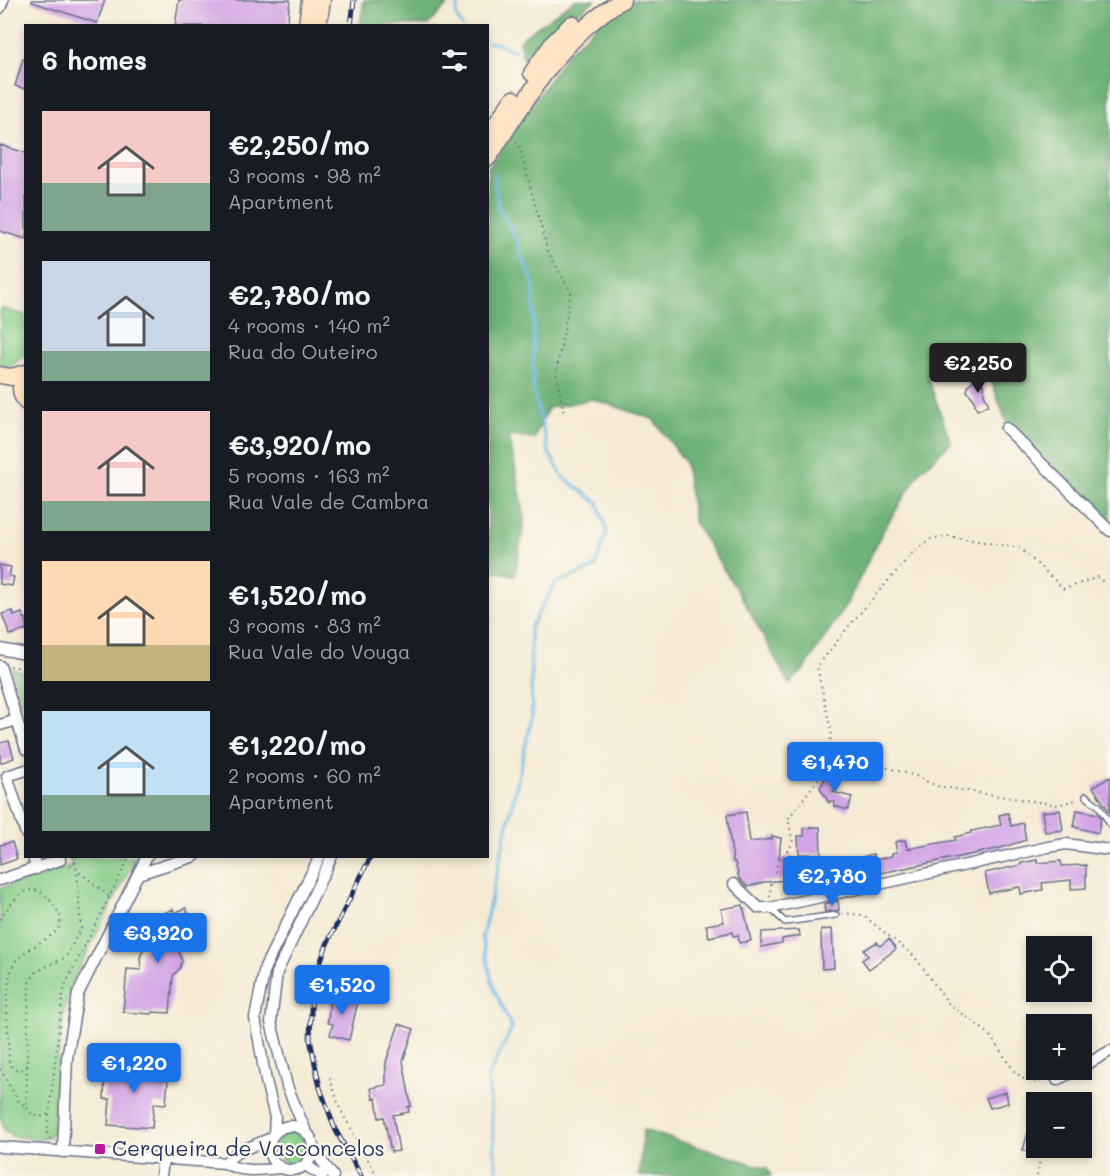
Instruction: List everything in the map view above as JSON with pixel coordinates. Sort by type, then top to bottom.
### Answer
[{"type":"street","points":[[0,8],[3,0]]},
{"type":"street","points":[[307,24],[310,0]]},
{"type":"street","points":[[318,24],[322,0]]},
{"type":"street","points":[[489,135],[554,42],[575,22],[604,0]]},
{"type":"street","points":[[489,156],[534,87],[571,40],[602,13],[622,0]]},
{"type":"street","points":[[0,375],[11,377],[24,374]]},
{"type":"street","points":[[23,397],[20,386],[24,378]]},
{"type":"street","points":[[0,386],[23,397]]},
{"type":"street","points":[[1006,428],[1110,531]]},
{"type":"street","points":[[0,649],[24,654]]},
{"type":"street","points":[[5,666],[24,742]]},
{"type":"street","points":[[0,725],[17,720]]},
{"type":"street","points":[[24,771],[7,776],[24,828]]},
{"type":"street","points":[[734,884],[759,908],[770,908],[1048,847],[1066,844],[1110,850]]},
{"type":"street","points":[[34,858],[36,868]]},
{"type":"street","points":[[0,880],[60,860],[60,858]]},
{"type":"street","points":[[63,1152],[67,1058],[78,994],[146,858]]},
{"type":"street","points":[[138,874],[188,858]]},
{"type":"street","points":[[280,1168],[271,1158],[269,1145],[273,1136],[275,1117],[266,1082],[255,1018],[265,967],[319,858]]},
{"type":"street","points":[[0,1147],[225,1163],[233,1168],[258,1170],[280,1168],[294,1170],[305,1165],[312,1155],[312,1143],[287,1086],[271,1022],[277,972],[331,858]]},
{"type":"street","points":[[1092,1061],[1110,1051]]},
{"type":"street","points":[[225,1163],[236,1153],[289,1126],[306,1132]]},
{"type":"street","points":[[313,1149],[333,1176]]},
{"type":"street","points":[[162,1176],[163,1159]]},
{"type":"street","points":[[305,1165],[323,1176]]},
{"type":"lane","points":[[1086,796],[1099,806],[1110,824]]},
{"type":"lane","points":[[770,908],[785,922],[836,915]]},
{"type":"path","points":[[506,130],[519,145],[548,252],[571,292],[556,373],[564,414]]},
{"type":"path","points":[[776,872],[777,864],[793,843],[788,819],[819,778],[832,735],[817,667],[848,627],[914,551],[931,539],[947,536],[1020,548],[1064,589],[1098,577],[1104,583]]},
{"type":"path","points":[[5,666],[24,669]]},
{"type":"path","points":[[881,766],[916,776],[936,786],[1057,805],[1086,796]]},
{"type":"path","points":[[26,1107],[29,983],[36,972],[66,957],[81,928],[77,870],[74,858]]},
{"type":"path","points":[[69,864],[110,897]]},
{"type":"path","points":[[770,908],[771,881]]},
{"type":"path","points":[[0,919],[16,897],[26,891],[37,890],[47,896],[60,914],[60,925],[54,934],[22,953],[12,967],[8,991],[9,1063],[14,1069],[21,1070],[27,1066]]},
{"type":"path","points":[[836,915],[843,912],[863,915],[915,957],[948,1003],[988,1033],[1015,1072],[1025,1080],[1037,1082],[1044,1080]]},
{"type":"path","points":[[0,1069],[19,1102],[32,1114],[40,1117],[50,1113]]},
{"type":"path","points":[[330,1078],[340,1109],[377,1176]]},
{"type":"path","points":[[1037,1176],[1040,1158]]},
{"type":"green space","points":[[364,0],[452,0],[429,24],[360,24]]},
{"type":"green space","points":[[575,0],[595,0],[555,29],[532,62],[523,58],[519,40]]},
{"type":"green space","points":[[635,0],[1110,0],[1110,524],[1066,478],[1007,423],[979,348],[927,375],[951,443],[921,470],[883,531],[848,602],[802,672],[789,684],[745,603],[694,522],[685,462],[653,419],[593,399],[548,408],[534,439],[509,436],[525,518],[515,575],[489,570],[489,167],[569,51],[605,18]]},
{"type":"green space","points":[[0,308],[24,315],[24,356],[10,367],[0,365]]},
{"type":"green space","points":[[11,669],[24,672],[24,712]]},
{"type":"green space","points":[[69,858],[135,858],[75,976],[67,999],[60,1034],[53,1131],[49,1137],[43,1139],[12,1136],[4,1129],[0,1115],[0,888],[72,866]]},
{"type":"green space","points":[[643,1130],[767,1168],[771,1176],[639,1176]]},
{"type":"green space","points":[[291,1133],[302,1137],[306,1148],[302,1159],[291,1163],[280,1159],[276,1148],[280,1137]]},
{"type":"building","points":[[32,0],[105,0],[97,23],[32,2]]},
{"type":"building","points":[[179,0],[290,0],[287,24],[175,24]]},
{"type":"building","points":[[23,59],[24,88],[15,86]]},
{"type":"building","points":[[0,145],[24,152],[24,238],[0,231]]},
{"type":"building","points":[[975,380],[984,385],[984,394],[989,405],[977,410],[973,398],[967,391],[969,384]]},
{"type":"building","points":[[0,565],[11,567],[9,576],[14,577],[12,586],[0,584]]},
{"type":"building","points":[[13,611],[14,616],[22,613],[24,631],[10,635],[2,614]]},
{"type":"building","points":[[9,741],[14,758],[0,763],[0,743]]},
{"type":"building","points":[[828,773],[837,777],[833,792],[852,797],[848,810],[834,806],[835,802],[830,801],[829,803],[820,788]]},
{"type":"building","points":[[1110,777],[1110,813],[1093,787]]},
{"type":"building","points":[[1060,810],[1063,830],[1045,832],[1042,812]]},
{"type":"building","points":[[1077,810],[1098,814],[1101,818],[1098,833],[1074,827]]},
{"type":"building","points":[[746,812],[750,842],[772,839],[772,836],[781,838],[779,858],[794,857],[794,868],[787,869],[788,880],[764,882],[748,887],[739,878],[735,862],[733,862],[727,815]]},
{"type":"building","points":[[1008,813],[1011,826],[1023,823],[1026,840],[997,849],[866,876],[862,857],[873,854],[875,860],[892,856],[892,853],[897,852],[895,842],[905,840],[907,849],[956,840],[955,837],[971,833],[971,831],[1001,825],[999,815]]},
{"type":"building","points":[[820,827],[821,854],[799,854],[798,836],[804,836],[804,828]]},
{"type":"building","points":[[12,842],[17,859],[0,865],[0,845]]},
{"type":"building","points":[[1037,860],[1037,863],[1061,861],[1062,866],[1086,865],[1086,888],[1071,889],[1071,880],[1042,883],[1043,890],[1021,894],[1020,887],[989,893],[985,873]]},
{"type":"building","points":[[838,901],[839,910],[825,912],[824,904]]},
{"type":"building","points":[[743,905],[751,941],[739,943],[738,935],[733,936],[732,932],[709,937],[706,925],[724,922],[721,909]]},
{"type":"building","points":[[186,908],[197,938],[177,945],[182,961],[180,968],[173,976],[170,1013],[123,1012],[127,969],[141,970],[142,951],[151,941],[144,922],[173,909],[174,913]]},
{"type":"building","points":[[832,929],[834,968],[822,969],[821,930]]},
{"type":"building","points":[[799,930],[800,936],[782,939],[782,943],[761,947],[762,932]]},
{"type":"building","points":[[889,939],[896,949],[869,969],[862,960],[868,956],[864,950],[877,942],[880,946]]},
{"type":"building","points":[[330,994],[342,994],[342,997],[358,1001],[349,1040],[330,1035],[333,1024],[328,1023]]},
{"type":"building","points":[[399,1024],[414,1029],[403,1061],[411,1106],[408,1107],[409,1112],[393,1115],[399,1151],[391,1152],[384,1117],[379,1118],[376,1098],[373,1099],[371,1088],[386,1085],[386,1062]]},
{"type":"building","points":[[113,1063],[162,1067],[161,1080],[168,1080],[166,1104],[154,1103],[152,1128],[108,1125],[110,1099],[104,1099],[105,1075],[112,1076]]},
{"type":"building","points":[[1006,1092],[1008,1103],[990,1108],[986,1098]]},
{"type":"waterway","points":[[461,24],[456,16],[458,4],[463,0]]},
{"type":"waterway","points":[[489,42],[515,51]]},
{"type":"waterway","points":[[494,174],[498,206],[517,241],[534,285],[533,389],[549,453],[563,477],[598,503],[607,532],[595,567],[555,584],[530,628],[532,717],[482,938],[494,989],[512,1028],[488,1077],[497,1176]]},
{"type":"railway","points":[[351,24],[354,0]]},
{"type":"railway","points":[[361,1176],[335,1129],[320,1088],[310,1039],[312,985],[327,944],[370,858]]},
{"type":"place","name":"Cerqueira de Vasconcelos","points":[[100,1149]]}]
